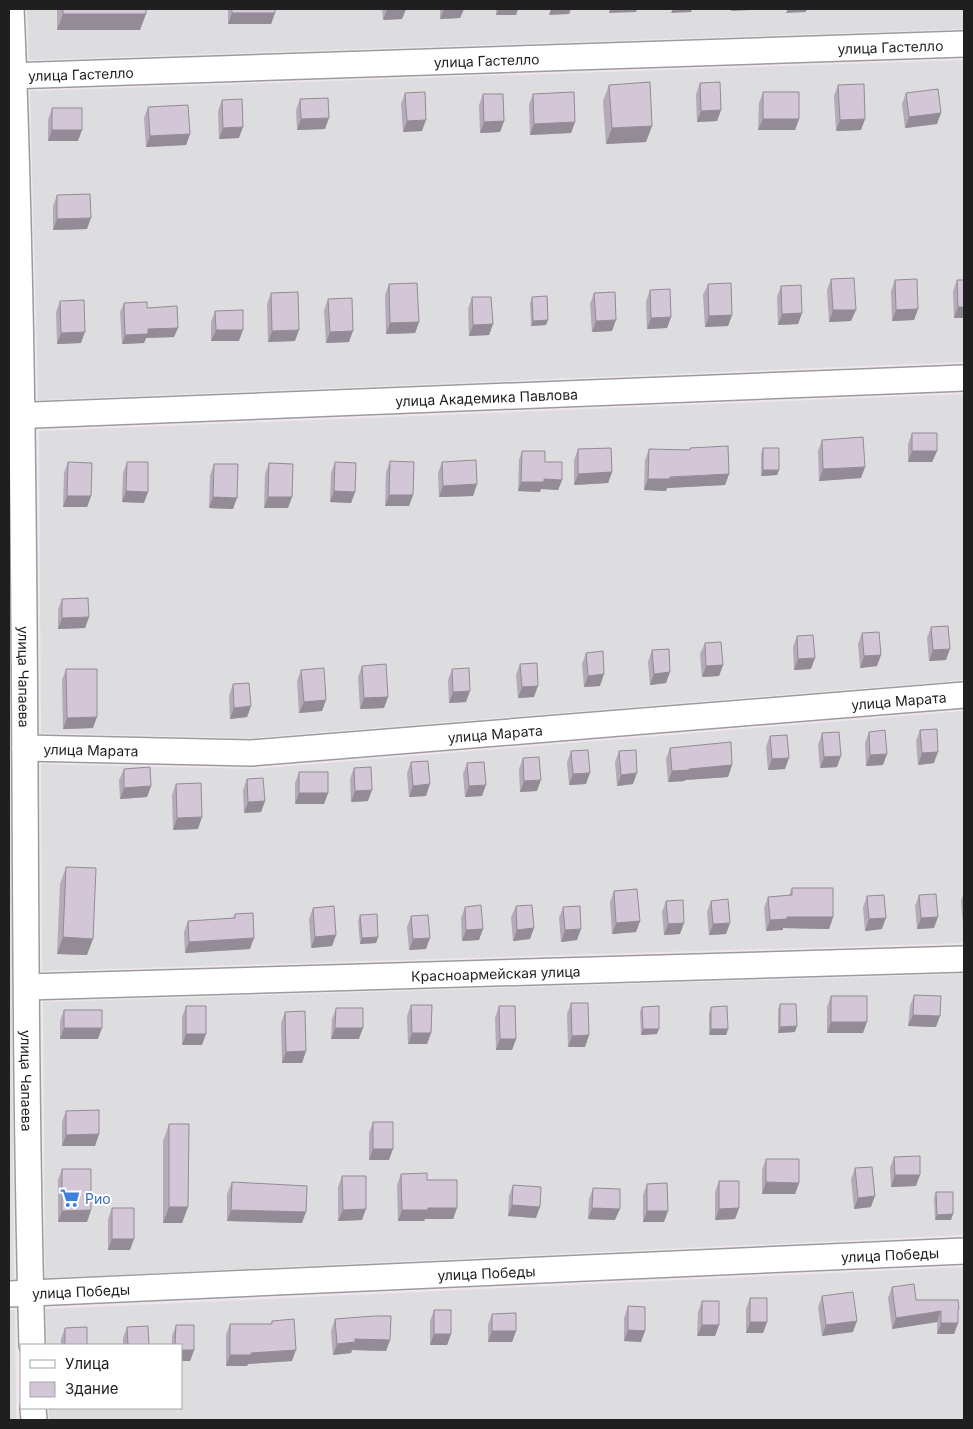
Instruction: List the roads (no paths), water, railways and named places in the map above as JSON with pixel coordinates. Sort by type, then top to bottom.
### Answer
[{"type":"street","name":"улица Чапаева","points":[[11,9],[16,416],[25,748],[27,987],[20,1294],[32,1344]]},
{"type":"street","name":"улица Гастелло","points":[[12,76],[964,44]]},
{"type":"street","name":"улица Академика Павлова","points":[[16,416],[964,378]]},
{"type":"street","name":"улица Марата","points":[[25,748],[251,753],[964,695]]},
{"type":"street","name":"Красноармейская улица","points":[[27,987],[964,959]]},
{"type":"street","name":"улица Победы","points":[[20,1294],[964,1251]]},
{"type":"place","name":"Рио","points":[[70,1198]]}]
